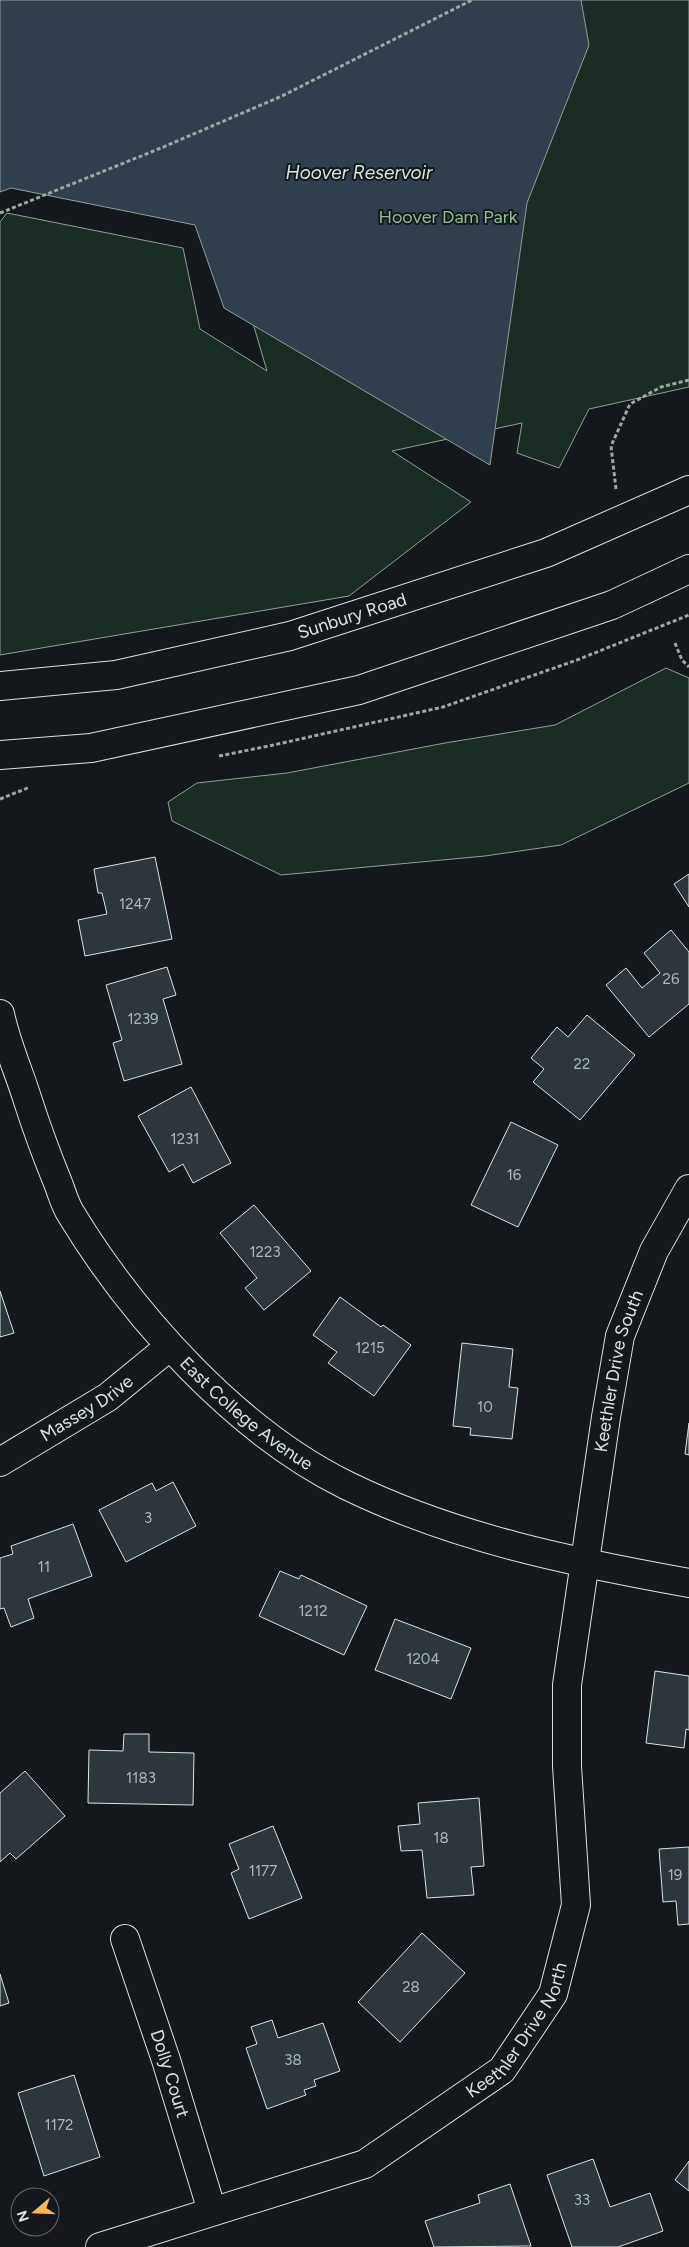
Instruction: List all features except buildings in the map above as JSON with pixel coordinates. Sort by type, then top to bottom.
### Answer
[{"type":"street","name":"Sunbury Road","points":[[0,686],[116,675],[290,636],[546,553],[689,490]]},
{"type":"street","points":[[0,755],[92,748],[360,690],[612,605],[689,569]]},
{"type":"street","name":"East College Avenue","points":[[0,1018],[41,1142],[69,1212],[112,1275],[169,1347],[227,1401],[288,1452],[347,1485],[445,1527],[584,1564],[689,1583]]},
{"type":"street","name":"Keethler Drive South","points":[[584,1564],[620,1336],[654,1252],[689,1189]]},
{"type":"street","name":"Massey Drive","points":[[0,1462],[108,1397],[169,1347]]},
{"type":"street","name":"Keethler Drive North","points":[[100,2247],[365,2164],[502,2070],[553,1994],[576,1905],[567,1766],[567,1685],[584,1564]]},
{"type":"street","name":"Dolly Court","points":[[125,1939],[166,2060],[212,2211]]},
{"type":"path","points":[[0,213],[161,148],[282,96],[472,0]]},
{"type":"path","points":[[616,495],[611,446],[630,404],[661,387],[689,380]]},
{"type":"path","points":[[675,643],[682,660],[689,667]]},
{"type":"green space","name":"Hoover Dam Park","points":[[158,0],[689,0],[689,387],[589,409],[559,468],[517,453],[522,423],[392,451],[471,502],[349,596],[0,655],[0,222],[7,213],[183,248],[200,329],[267,371]]},
{"type":"green space","points":[[666,668],[689,678],[689,783],[561,845],[485,856],[281,875],[172,821],[168,802],[197,783],[287,773],[445,743],[555,725]]},
{"type":"water","name":"Hoover Reservoir","points":[[0,0],[581,0],[589,45],[527,203],[490,465],[224,308],[195,225],[11,188],[0,192]]}]
